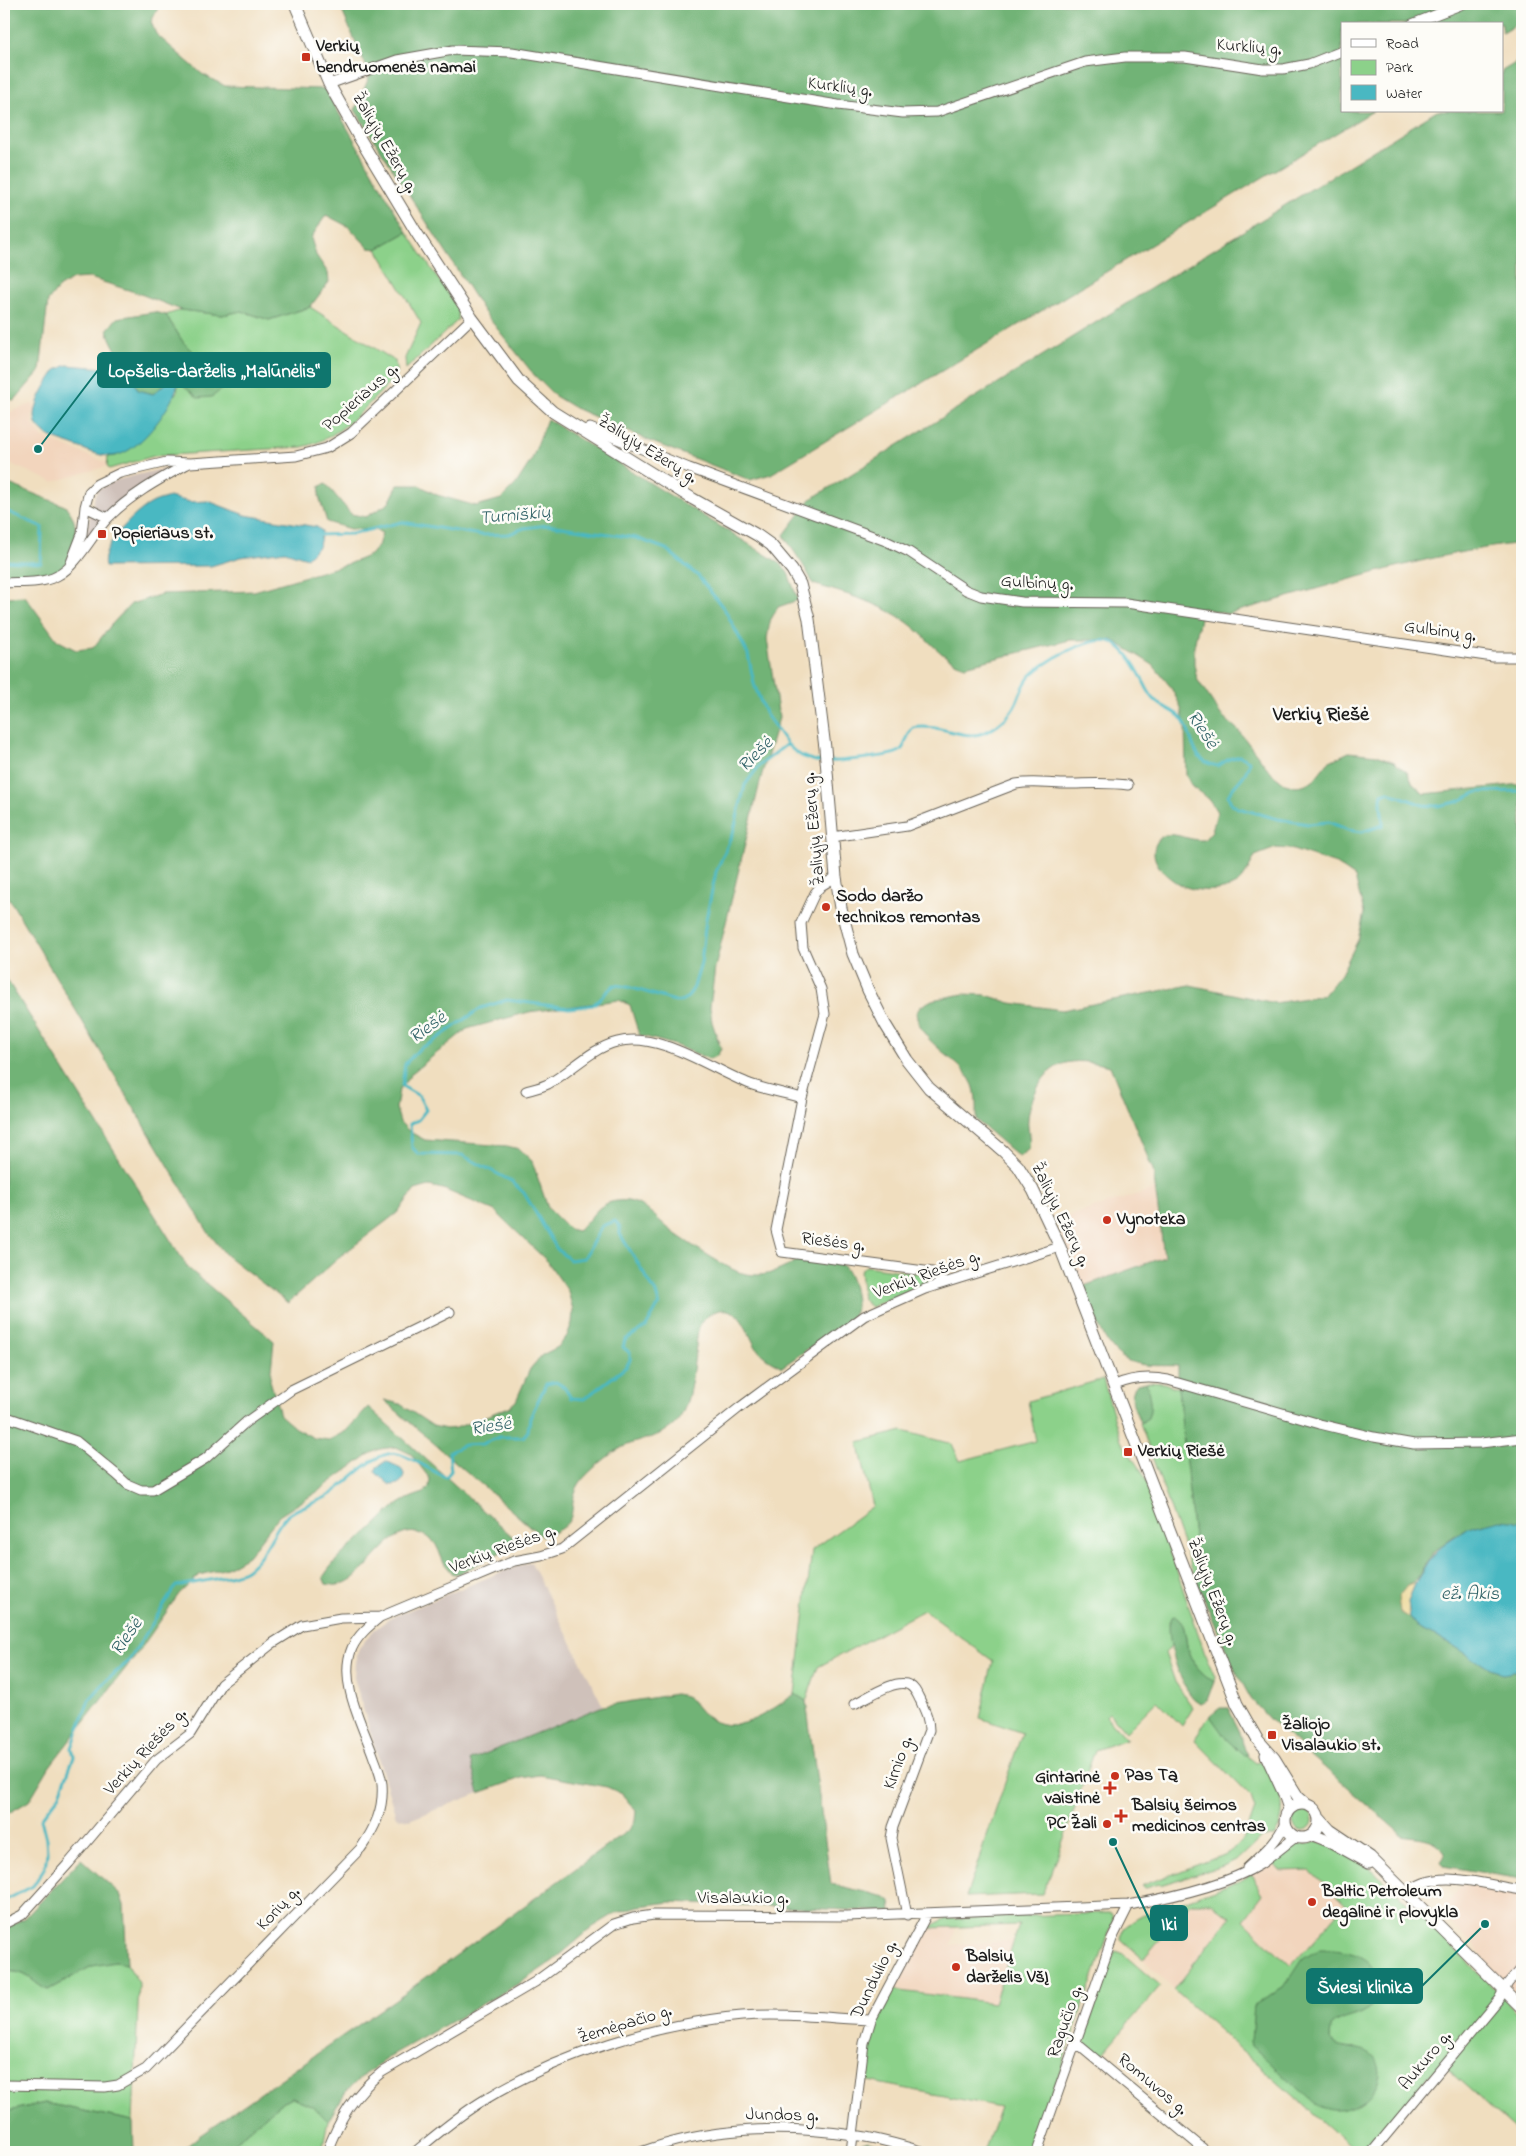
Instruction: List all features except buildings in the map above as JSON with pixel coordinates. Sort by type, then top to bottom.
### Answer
[{"type":"main road","name":"Žaliųjų Ežerų g.","points":[[295,4],[329,84],[416,232],[472,318],[533,396],[553,412],[693,499],[758,535],[782,557],[800,584],[809,619],[825,748],[836,878],[841,908],[853,954],[885,1024],[907,1060],[929,1088],[1018,1166],[1033,1190],[1060,1247],[1115,1384],[1237,1704],[1264,1748],[1289,1809]]},
{"type":"main road","name":"Žaliųjų Ežerų g.","points":[[1264,1748],[1274,1758],[1298,1797],[1306,1804]]},
{"type":"main road","points":[[1320,1820],[1313,1835],[1308,1838],[1296,1837],[1291,1834],[1285,1823],[1289,1809],[1296,1804],[1306,1804],[1317,1811],[1320,1820],[1330,1830],[1364,1852],[1522,2008]]},
{"type":"main road","points":[[1313,1835],[1333,1842],[1382,1870]]},
{"type":"street","points":[[1417,22],[1463,4]]},
{"type":"street","name":"Kurklių g.","points":[[329,84],[406,58],[453,50],[512,52],[838,105],[903,113],[937,112],[1085,62],[1125,56],[1185,57],[1263,68],[1284,69],[1309,64],[1341,51]]},
{"type":"street","name":"Popieriaus g.","points":[[70,565],[82,534],[89,492],[97,484],[120,473],[167,462],[190,463],[296,456],[327,448],[351,433],[472,318]]},
{"type":"street","name":"Gulbinų g.","points":[[583,430],[590,428],[689,468],[886,541],[910,552],[966,590],[981,596],[1022,602],[1126,604],[1485,656],[1522,657]]},
{"type":"street","name":"Popieriaus g.","points":[[4,583],[53,578],[70,565],[108,518],[148,485],[190,463]]},
{"type":"street","points":[[85,507],[108,518]]},
{"type":"street","points":[[832,837],[907,826],[1016,784],[1032,781],[1061,784],[1112,783],[1128,785]]},
{"type":"street","name":"Riešės g.","points":[[836,878],[821,886],[815,893],[801,923],[803,948],[821,989],[825,1014],[802,1098],[776,1230],[777,1241],[782,1252],[932,1272],[943,1283]]},
{"type":"street","points":[[526,1091],[548,1084],[597,1051],[617,1042],[632,1041],[665,1046],[752,1084],[802,1098]]},
{"type":"street","name":"Verkių Riešės g.","points":[[4,1924],[22,1914],[69,1863],[156,1760],[190,1734],[221,1684],[273,1643],[302,1625],[341,1618],[380,1617],[514,1561],[541,1556],[562,1548],[739,1408],[864,1316],[891,1303],[943,1283],[1060,1247]]},
{"type":"street","points":[[4,1416],[76,1441],[127,1484],[141,1490],[154,1490],[205,1459],[254,1416],[291,1390],[450,1312]]},
{"type":"street","points":[[1115,1384],[1138,1378],[1152,1377],[1168,1380],[1320,1424],[1414,1444],[1481,1443],[1522,1438]]},
{"type":"street","name":"Korių g.","points":[[4,2086],[105,2087],[118,2085],[146,2070],[361,1848],[372,1832],[378,1817],[382,1801],[382,1782],[352,1697],[348,1665],[352,1648],[357,1640],[380,1617]]},
{"type":"street","name":"Kirnio g.","points":[[854,1704],[894,1684],[902,1683],[909,1685],[915,1690],[929,1718],[929,1730],[893,1827],[891,1838],[907,1915]]},
{"type":"street","name":"Visalaukio g.","points":[[1242,1873],[1274,1842],[1281,1833],[1285,1823]]},
{"type":"street","name":"Visalaukio g.","points":[[328,2152],[337,2127],[349,2106],[376,2076],[535,1982],[614,1924],[633,1918],[654,1915],[907,1915],[1129,1905],[1213,1884],[1242,1873],[1260,1864],[1296,1837]]},
{"type":"street","points":[[1406,1894],[1420,1883],[1442,1878],[1522,1890]]},
{"type":"street","name":"Ragučio g.","points":[[1037,2152],[1112,1939],[1129,1905]]},
{"type":"street","name":"Dundulio g.","points":[[851,2152],[864,2042],[871,2020],[927,1914]]},
{"type":"street","name":"Aukuro g.","points":[[1372,2152],[1494,2005],[1522,1967]]},
{"type":"street","name":"Žemėpačio g.","points":[[415,2152],[457,2118],[517,2082],[555,2065],[630,2037],[668,2027],[742,2016],[785,2015],[871,2020]]},
{"type":"street","name":"Romuvos g.","points":[[1076,2043],[1207,2152]]},
{"type":"street","name":"Jundos g.","points":[[641,2152],[679,2140],[745,2131],[803,2131],[853,2134],[924,2152]]},
{"type":"shaded area","points":[[32,404],[35,405],[32,417],[33,424],[42,437],[107,463],[107,466],[53,482],[4,461],[4,414]]},
{"type":"shaded area","points":[[166,468],[131,495],[84,543],[95,495],[99,489],[117,480]]},
{"type":"shaded area","points":[[1155,1189],[1164,1257],[1084,1286],[1055,1220]]},
{"type":"shaded area","points":[[531,1562],[603,1706],[471,1760],[479,1793],[409,1820],[396,1817],[354,1678],[355,1662],[359,1648],[374,1630],[390,1618],[506,1570]]},
{"type":"shaded area","points":[[1271,1860],[1280,1871],[1311,1870],[1346,1904],[1291,1966],[1243,1919],[1263,1895],[1251,1874]]},
{"type":"shaded area","points":[[1463,1884],[1522,1894],[1522,2001],[1493,1970],[1475,1946],[1439,1912]]},
{"type":"shaded area","points":[[1191,1903],[1212,1903],[1231,1917],[1174,1990],[1143,1959]]},
{"type":"shaded area","name":"Balsių darželis VšĮ","points":[[956,1927],[951,1945],[1014,1940],[994,2003],[893,1990],[927,1928]]},
{"type":"green space","points":[[4,4],[160,4],[151,22],[156,34],[202,74],[225,86],[325,89],[407,232],[377,249],[369,248],[349,227],[326,215],[311,238],[316,255],[328,273],[329,282],[310,307],[269,320],[242,311],[222,315],[181,310],[138,293],[90,278],[73,279],[58,288],[48,301],[40,371],[14,401],[4,396]]},
{"type":"green space","points":[[339,4],[1522,4],[1522,21],[1504,32],[1504,22],[1341,22],[1341,112],[1371,112],[771,474],[750,480],[652,442],[575,408],[555,396],[535,376],[484,312],[355,110],[370,75]]},
{"type":"green space","points":[[1522,59],[1522,543],[1485,548],[1411,563],[1227,614],[1202,608],[1194,647],[1194,664],[1197,679],[1221,715],[1238,730],[1272,774],[1285,784],[1296,787],[1312,782],[1328,762],[1349,752],[1377,755],[1394,762],[1407,772],[1413,784],[1424,794],[1522,784],[1522,1522],[1494,1522],[1481,1525],[1457,1534],[1446,1541],[1427,1562],[1417,1578],[1408,1585],[1400,1612],[1410,1618],[1419,1629],[1451,1644],[1490,1669],[1504,1673],[1522,1669],[1522,1879],[1443,1866],[1440,1863],[1445,1853],[1437,1843],[1402,1835],[1270,1720],[1251,1699],[1233,1666],[1197,1583],[1196,1556],[1178,1388],[1178,1366],[1135,1363],[1124,1359],[1115,1352],[1096,1320],[1084,1286],[1164,1257],[1153,1170],[1110,1066],[1087,1062],[1068,1062],[1051,1070],[1037,1089],[1032,1100],[1028,1119],[1029,1149],[1019,1157],[976,1120],[976,1098],[973,1085],[959,1066],[925,1035],[919,1025],[916,1013],[921,1006],[932,1000],[963,994],[986,995],[1011,1003],[1062,1010],[1190,985],[1275,1003],[1324,995],[1341,974],[1358,940],[1364,913],[1355,877],[1336,864],[1290,849],[1276,848],[1255,856],[1246,874],[1233,886],[1219,890],[1204,890],[1189,888],[1177,883],[1156,862],[1154,848],[1157,842],[1163,836],[1171,835],[1204,840],[1212,831],[1217,812],[1209,799],[1192,787],[1186,775],[1185,724],[1180,705],[1170,686],[1153,665],[1113,640],[1070,640],[965,666],[956,663],[941,653],[907,622],[896,615],[862,599],[813,584],[784,535],[811,499],[1435,112],[1504,112],[1504,70]]},
{"type":"green space","points":[[407,232],[458,309],[458,320],[406,369],[405,358],[421,323],[377,249]]},
{"type":"green space","points":[[310,307],[395,361],[397,375],[366,408],[343,428],[316,443],[302,447],[154,456],[109,469],[107,466],[108,457],[115,456],[177,392],[179,380],[198,398],[220,379],[183,342],[166,315],[181,310],[222,315],[242,311],[269,320]]},
{"type":"green space","points":[[154,312],[166,315],[183,342],[220,379],[221,390],[212,397],[198,398],[174,377],[153,394],[138,390],[129,373],[132,364],[119,354],[107,330],[117,318]]},
{"type":"green space","points":[[547,419],[781,564],[788,573],[798,600],[778,607],[770,621],[767,639],[779,718],[762,774],[715,968],[710,1007],[712,1022],[721,1049],[717,1056],[709,1059],[675,1045],[639,1035],[630,1005],[619,1000],[529,1012],[467,1029],[413,1072],[399,1090],[396,1108],[400,1122],[410,1132],[425,1140],[507,1146],[519,1149],[532,1161],[548,1208],[569,1229],[577,1231],[603,1205],[628,1201],[644,1208],[696,1248],[742,1273],[759,1275],[770,1273],[799,1260],[841,1264],[845,1267],[851,1279],[856,1307],[855,1313],[848,1321],[782,1367],[760,1353],[737,1315],[726,1310],[718,1310],[710,1314],[698,1329],[690,1388],[683,1412],[678,1420],[672,1427],[657,1435],[619,1449],[595,1467],[582,1480],[576,1490],[570,1519],[556,1531],[542,1537],[384,1400],[400,1404],[433,1426],[446,1429],[456,1428],[509,1407],[516,1401],[530,1369],[542,1355],[558,1347],[567,1336],[572,1323],[573,1310],[568,1291],[547,1261],[495,1211],[443,1189],[429,1186],[415,1190],[397,1213],[342,1255],[288,1303],[226,1255],[208,1232],[4,890],[4,597],[25,596],[57,640],[76,650],[93,648],[131,604],[162,594],[254,591],[348,564],[370,555],[378,546],[382,533],[375,530],[350,529],[327,522],[319,496],[320,486],[326,484],[351,514],[366,517],[389,503],[398,485],[419,485],[437,495],[476,506],[501,499],[516,484],[532,459]]},
{"type":"green space","points":[[4,482],[65,506],[70,513],[76,530],[76,540],[70,558],[58,570],[39,575],[4,577]]},
{"type":"green space","points":[[4,975],[188,1268],[274,1341],[270,1380],[280,1415],[295,1428],[314,1438],[329,1440],[346,1431],[368,1407],[514,1538],[511,1547],[460,1573],[453,1574],[443,1561],[433,1541],[418,1533],[405,1533],[393,1539],[361,1572],[349,1581],[336,1585],[326,1584],[323,1577],[345,1552],[400,1503],[424,1493],[429,1487],[430,1479],[411,1454],[396,1447],[380,1449],[368,1455],[317,1492],[279,1516],[248,1556],[227,1568],[199,1575],[179,1594],[139,1651],[50,1766],[29,1801],[4,1816]]},
{"type":"green space","points":[[866,1266],[929,1275],[930,1281],[871,1307],[863,1300],[860,1270]]},
{"type":"green space","points":[[1103,1379],[1121,1441],[1145,1477],[1205,1654],[1215,1677],[1214,1682],[1192,1660],[1188,1651],[1184,1628],[1175,1616],[1169,1621],[1171,1647],[1165,1653],[1175,1682],[1193,1708],[1182,1726],[1157,1701],[1126,1732],[1109,1713],[1106,1716],[1127,1739],[1095,1750],[1052,1872],[1042,1894],[966,1897],[1022,1733],[980,1718],[993,1661],[924,1610],[818,1667],[806,1701],[795,1694],[812,1550],[873,1506],[858,1442],[903,1431],[952,1444],[960,1461],[1036,1441],[1028,1401]]},
{"type":"green space","points":[[1146,1382],[1164,1383],[1178,1388],[1196,1556],[1197,1583],[1140,1423],[1143,1422]]},
{"type":"green space","points":[[1146,1382],[1150,1409],[1148,1418],[1140,1423],[1132,1398],[1137,1384]]},
{"type":"green space","points":[[1175,1616],[1184,1628],[1188,1651],[1192,1660],[1214,1682],[1207,1700],[1201,1703],[1194,1699],[1187,1690],[1176,1665],[1169,1625],[1171,1617]]},
{"type":"green space","points":[[675,1694],[687,1697],[710,1719],[721,1724],[732,1725],[755,1719],[795,1694],[806,1701],[831,1884],[886,1897],[891,1901],[892,1912],[671,1902],[639,1906],[616,1913],[593,1927],[553,1961],[523,1981],[390,2056],[359,2079],[345,2093],[328,2121],[313,2106],[292,2097],[283,2101],[223,2152],[180,2152],[199,2136],[410,1989],[630,1829],[635,1820],[636,1811],[622,1794],[607,1787],[540,1775],[521,1778],[479,1793],[470,1760],[603,1706]]},
{"type":"green space","points":[[1220,1708],[1228,1708],[1240,1732],[1248,1755],[1244,1755],[1227,1740],[1210,1716]]},
{"type":"green space","points":[[1210,1716],[1228,1740],[1256,1763],[1261,1762],[1268,1771],[1281,1798],[1282,1816],[1279,1826],[1274,1837],[1262,1837],[1240,1858],[1223,1866],[1146,1888],[1141,1886],[1226,1854],[1242,1840],[1248,1829],[1255,1809],[1251,1797],[1195,1740]]},
{"type":"green space","points":[[1303,1811],[1310,1814],[1313,1821],[1310,1828],[1303,1831],[1296,1828],[1293,1821],[1296,1814]]},
{"type":"green space","points":[[1316,1842],[1333,1846],[1366,1866],[1398,1893],[1522,2017],[1522,2136],[1440,2063],[1365,2152],[1356,2152],[1174,1990],[1230,1917],[1212,1903],[1191,1903],[1143,1959],[1121,1939],[1124,1928],[1138,1917],[1242,1880],[1251,1874],[1263,1895],[1244,1920],[1291,1966],[1346,1904],[1311,1870],[1280,1871],[1271,1860],[1292,1844]],"holes":[[[1284,1988],[1359,2014],[1338,2020],[1331,2027],[1330,2039],[1335,2045],[1356,2048],[1252,2046],[1254,2006]]]},
{"type":"green space","points":[[81,1859],[120,1894],[124,1905],[127,1964],[115,1962],[92,1966],[48,1990],[24,1974],[4,1971],[4,1923],[12,1924],[25,1918]]},
{"type":"green space","points":[[1111,1913],[1113,1917],[1112,1925],[1031,2152],[984,2152],[1000,2107],[862,2080],[866,2056],[873,2033],[881,2011],[893,1990],[994,2003],[1019,1925],[927,1928],[945,1919]]},
{"type":"green space","points":[[1319,1949],[1338,1950],[1358,1956],[1366,1960],[1376,1975],[1375,1994],[1369,2008],[1361,2014],[1335,2023],[1331,2027],[1330,2039],[1340,2046],[1370,2053],[1375,2058],[1379,2067],[1380,2076],[1377,2085],[1371,2093],[1364,2100],[1346,2109],[1329,2110],[1309,2099],[1252,2046],[1251,2041],[1254,2005],[1284,1988],[1303,1959]]},
{"type":"green space","points":[[1114,1952],[1122,1953],[1160,1986],[1101,2056],[1086,2044],[1084,2038]]},
{"type":"green space","points":[[115,1962],[127,1964],[139,1983],[133,2121],[45,2103],[4,2112],[4,1971],[24,1974],[48,1990],[92,1966]]},
{"type":"green space","points":[[292,2097],[313,2106],[328,2121],[322,2152],[223,2152],[283,2101]]},
{"type":"green space","points":[[45,2103],[133,2121],[134,2152],[4,2152],[4,2112]]},
{"type":"green space","points":[[868,2141],[906,2152],[854,2152],[857,2145]]},
{"type":"sand","points":[[1416,1582],[1408,1601],[1410,1618],[1400,1612],[1398,1597],[1408,1585]]},
{"type":"water","points":[[124,361],[132,364],[129,373],[138,390],[153,394],[174,377],[179,380],[170,403],[162,416],[142,440],[119,455],[108,456],[54,438],[38,427],[35,417],[38,403],[44,388],[56,370],[67,365],[105,368]]},
{"type":"water","points":[[169,497],[190,502],[208,501],[245,515],[317,527],[322,531],[319,546],[307,558],[285,551],[241,557],[211,566],[105,567],[108,550],[120,530],[146,506]]},
{"type":"water","points":[[386,1461],[401,1468],[404,1474],[402,1481],[398,1484],[390,1485],[375,1472],[377,1467]]},
{"type":"water","name":"ež. Akis","points":[[1500,1520],[1522,1522],[1522,1669],[1504,1673],[1490,1669],[1451,1644],[1419,1629],[1410,1618],[1408,1601],[1416,1582],[1428,1562],[1445,1543],[1468,1528]]},
{"type":"waterway","points":[[4,510],[42,527],[41,563],[4,561]]},
{"type":"waterway","name":"Turniškių","points":[[318,535],[352,534],[402,522],[481,535],[509,534],[524,528],[548,525],[636,538],[666,549],[698,576],[725,610],[748,654],[754,684],[765,713],[787,744]]},
{"type":"waterway","name":"Riešė","points":[[4,1901],[33,1886],[45,1867],[46,1839],[41,1819],[59,1796],[74,1757],[72,1748],[89,1700],[108,1679],[128,1662],[176,1586],[224,1577],[246,1570],[258,1559],[286,1517],[297,1509],[336,1491],[380,1456],[398,1454],[446,1477],[451,1471],[449,1452],[464,1445],[482,1444],[499,1437],[523,1437],[528,1431],[530,1418],[546,1384],[556,1382],[564,1387],[571,1398],[584,1399],[626,1367],[630,1360],[630,1353],[623,1347],[625,1340],[646,1327],[659,1304],[656,1293],[620,1234],[620,1227],[615,1221],[602,1226],[584,1258],[570,1260],[557,1249],[524,1193],[511,1181],[462,1155],[418,1154],[412,1147],[410,1124],[418,1120],[426,1110],[419,1096],[402,1086],[405,1064],[420,1048],[431,1043],[481,1008],[507,1000],[569,1008],[593,1005],[614,985],[628,987],[679,1002],[688,997],[694,987],[701,963],[706,919],[716,872],[734,830],[745,785],[759,766],[787,744],[808,759],[833,761],[860,759],[900,751],[913,728],[922,727],[973,735],[980,734],[997,726],[1007,717],[1023,687],[1034,672],[1067,651],[1093,642],[1103,641],[1112,642],[1124,651],[1134,664],[1154,699],[1182,719],[1194,748],[1202,760],[1218,766],[1229,759],[1240,756],[1249,761],[1246,771],[1228,796],[1231,803],[1238,808],[1278,819],[1308,824],[1329,822],[1348,830],[1362,832],[1383,825],[1381,798],[1382,794],[1388,792],[1423,805],[1437,806],[1457,802],[1478,792],[1522,791]]},
{"type":"place","name":"Verkių bendruomenės namai","points":[[306,57]]},
{"type":"place","name":"Lopšelis-darželis „Malūnėlis“","points":[[38,449]]},
{"type":"place","name":"Popieriaus st.","points":[[102,534]]},
{"type":"place","name":"Sodo daržo technikos remontas","points":[[826,907]]},
{"type":"place","name":"Vynoteka","points":[[1107,1220]]},
{"type":"place","name":"Verkių Riešė","points":[[1128,1452]]},
{"type":"place","name":"Žaliojo Visalaukio st.","points":[[1272,1735]]},
{"type":"place","name":"Pas Tą","points":[[1115,1776]]},
{"type":"place","name":"Gintarinė vaistinė","points":[[1110,1788]]},
{"type":"place","name":"Balsių šeimos medicinos centras","points":[[1121,1816]]},
{"type":"place","name":"PC Žali","points":[[1107,1824]]},
{"type":"place","name":"Iki","points":[[1113,1842]]},
{"type":"place","name":"Baltic Petroleum degalinė ir plovykla","points":[[1312,1902]]},
{"type":"place","name":"Šviesi klinika","points":[[1485,1924]]},
{"type":"place","name":"Balsių darželis VšĮ","points":[[956,1967]]},
{"type":"district","name":"Verkių Riešė","points":[[1321,715]]}]
